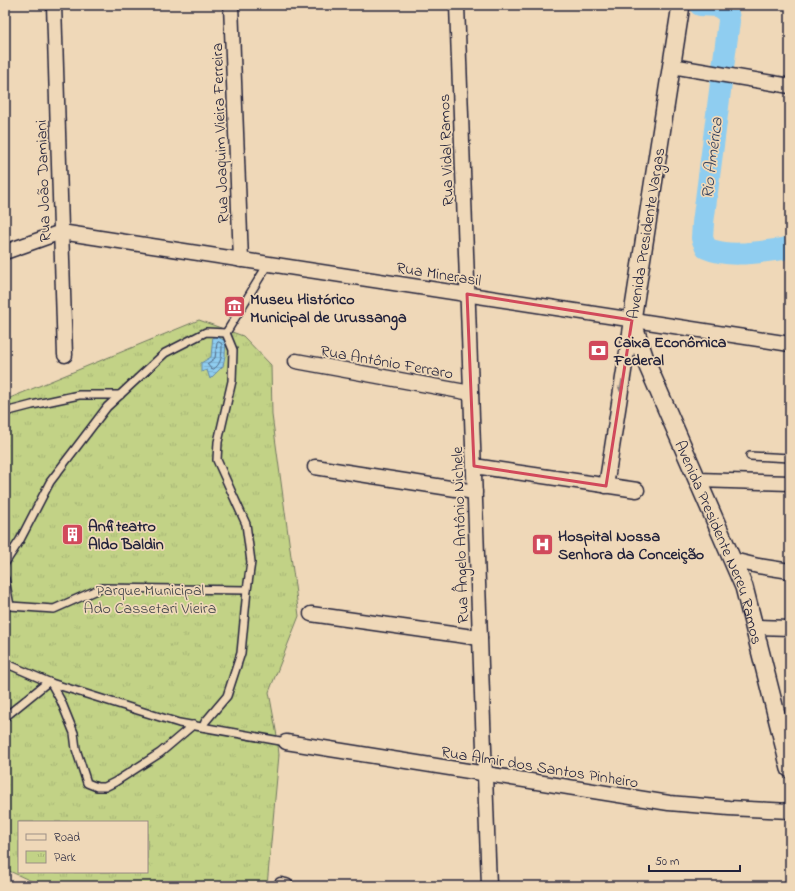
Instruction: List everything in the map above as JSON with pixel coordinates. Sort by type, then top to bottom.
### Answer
[{"type":"street","name":"Rua João Damiani","points":[[54,5],[65,355]]},
{"type":"street","name":"Rua Joaquim Vieira Ferreira","points":[[231,5],[240,260]]},
{"type":"street","name":"Rua Vidal Ramos","points":[[457,5],[467,294]]},
{"type":"street","name":"Avenida Presidente Vargas","points":[[606,486],[680,9]]},
{"type":"street","points":[[672,66],[790,86]]},
{"type":"street","points":[[5,252],[61,232]]},
{"type":"street","name":"Rua Minerasil","points":[[61,232],[790,344]]},
{"type":"street","name":"Rua Ângelo Antônio Nichele","points":[[467,294],[489,886]]},
{"type":"street","name":"Avenida Presidente Nereu Ramos","points":[[632,320],[646,362],[744,587],[790,769]]},
{"type":"street","name":"Rua Antônio Ferraro","points":[[296,361],[471,394]]},
{"type":"street","points":[[474,466],[637,490]]},
{"type":"street","points":[[315,467],[475,492]]},
{"type":"street","points":[[698,480],[790,483]]},
{"type":"street","points":[[733,560],[758,566],[790,570]]},
{"type":"street","points":[[311,614],[480,638]]},
{"type":"street","points":[[755,627],[790,628]]},
{"type":"street","name":"Rua Almir dos Santos Pinheiro","points":[[286,742],[669,803],[790,811]]},
{"type":"lane","points":[[226,333],[268,264]]},
{"type":"lane","points":[[5,563],[20,540],[50,482],[108,407],[165,353],[206,332],[226,333]]},
{"type":"lane","points":[[202,727],[227,696],[236,670],[241,653],[251,562],[246,524],[217,460],[218,442],[232,381],[233,350],[226,333]]},
{"type":"lane","points":[[5,412],[79,395],[120,395]]},
{"type":"lane","points":[[750,456],[790,458]]},
{"type":"lane","points":[[5,579],[8,604],[54,609],[101,588],[247,590]]},
{"type":"lane","points":[[5,663],[50,682],[179,723],[286,742]]},
{"type":"lane","points":[[50,682],[61,701],[74,733],[76,749],[87,783],[97,787],[105,787],[115,782],[160,753],[193,725]]},
{"type":"lane","points":[[5,717],[50,682]]},
{"type":"highlighted area","points":[[467,294],[632,320],[606,486],[474,466]]},
{"type":"green space","name":"Parque Municipal Ado Cassetari Vieira","points":[[199,320],[243,336],[271,365],[272,415],[299,616],[269,692],[279,755],[267,886],[42,886],[5,869],[5,400]]},
{"type":"water","points":[[213,335],[226,341],[225,356],[223,366],[210,379],[207,370],[201,372],[201,363],[211,357]]},
{"type":"waterway","name":"Rio América","points":[[700,5],[718,6],[728,13],[729,21],[702,238],[706,248],[726,253],[736,254],[790,248]]},
{"type":"place","name":"Museu Histórico Municipal de Urussanga","points":[[235,307]]},
{"type":"place","name":"Caixa Econômica Federal","points":[[598,350]]},
{"type":"place","name":"Anfiteatro Aldo Baldin","points":[[73,534]]},
{"type":"place","name":"Hospital Nossa Senhora da Conceição","points":[[542,544]]}]
